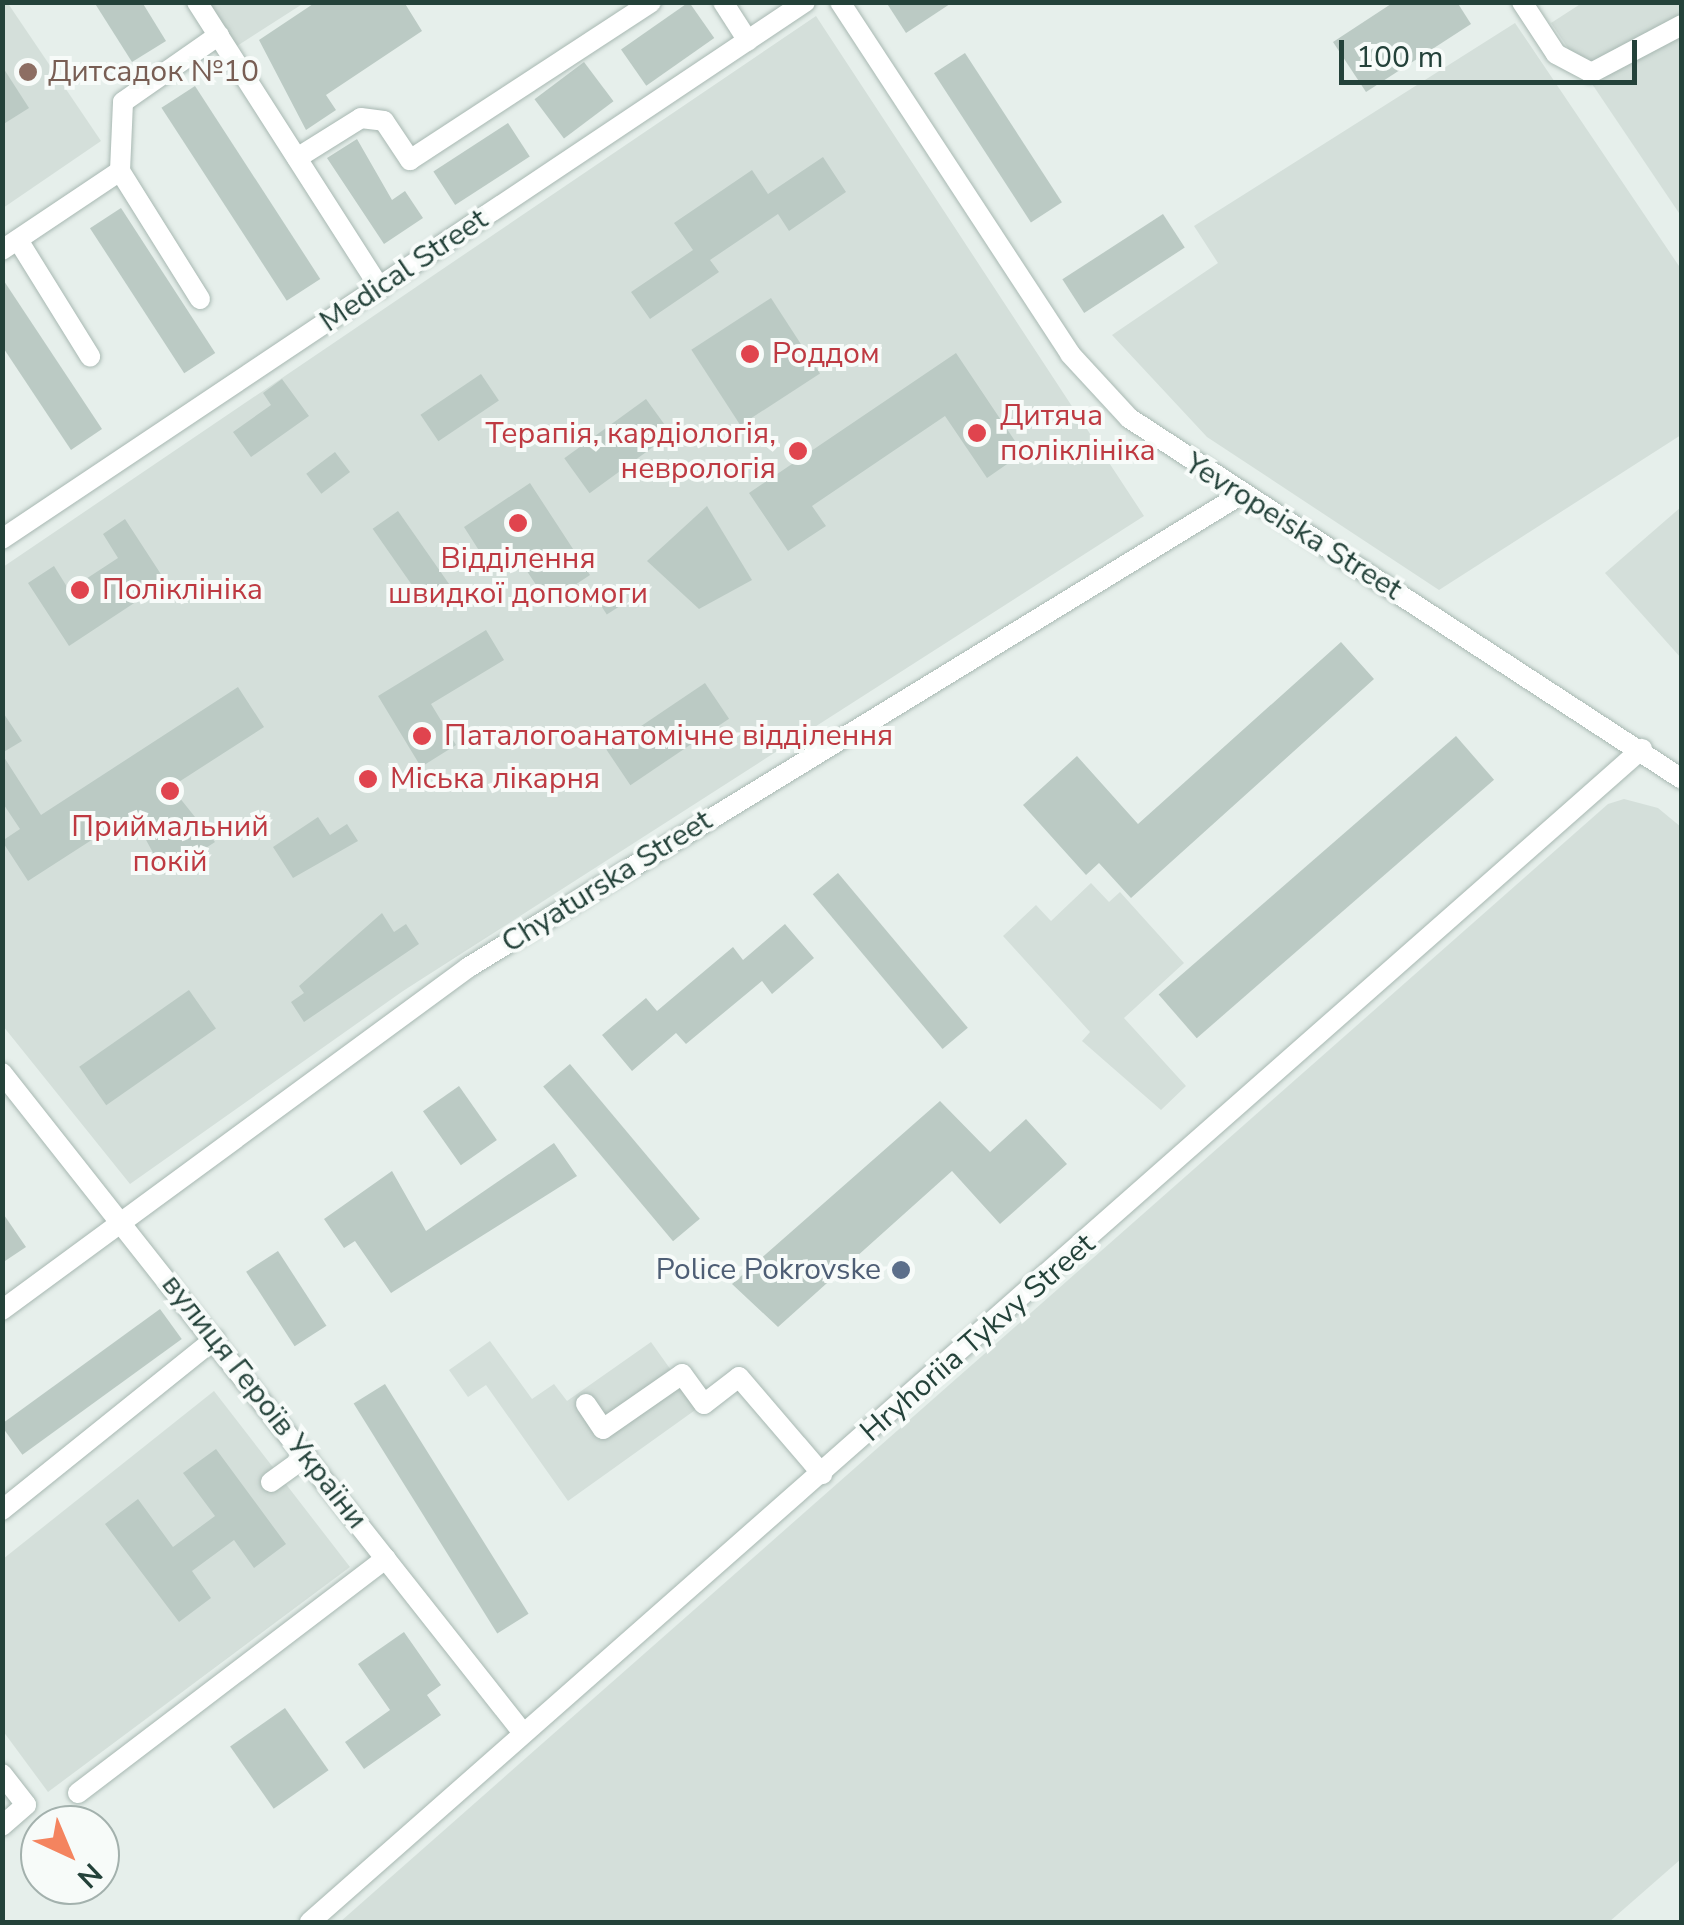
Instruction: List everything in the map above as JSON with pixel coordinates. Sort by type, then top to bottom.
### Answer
[{"type":"street","points":[[196,2],[380,288]]},
{"type":"street","points":[[297,158],[361,118],[384,122],[410,160],[651,2]]},
{"type":"street","points":[[722,2],[748,41]]},
{"type":"street","name":"Medical Street","points":[[2,539],[805,2]]},
{"type":"street","name":"Yevropeiska Street","points":[[840,2],[1094,384],[1240,494],[1642,749],[1682,779]]},
{"type":"street","points":[[1522,2],[1556,54],[1591,73],[1682,25]]},
{"type":"street","points":[[200,299],[120,171],[122,102],[219,35]]},
{"type":"street","points":[[90,356],[10,245],[120,171]]},
{"type":"street","name":"Chyaturska Street","points":[[2,1310],[469,968],[1240,494]]},
{"type":"street","name":"Hryhoriia Tykvy Street","points":[[310,1922],[1642,749]]},
{"type":"street","name":"вулиця Героїв України","points":[[2,1073],[123,1220],[523,1733]]},
{"type":"street","points":[[2,1510],[215,1339]]},
{"type":"street","points":[[586,1404],[603,1429],[682,1374],[704,1404],[739,1377],[822,1474]]},
{"type":"street","points":[[272,1482],[307,1456]]},
{"type":"street","points":[[78,1793],[386,1558]]},
{"type":"street","points":[[2,1774],[26,1805],[2,1826]]},
{"type":"shaded area","name":"Дитсадок №10","points":[[7,2],[101,141],[3,208],[2,3]]},
{"type":"shaded area","points":[[208,3],[304,3],[237,46]]},
{"type":"shaded area","points":[[1582,3],[1681,3],[1681,216],[1551,23]]},
{"type":"shaded area","name":"Мiська лiкарня","points":[[816,16],[1144,516],[403,991],[130,1184],[3,1026],[3,567]]},
{"type":"shaded area","points":[[1515,23],[1681,269],[1681,435],[1439,590],[1207,437],[1112,335],[1218,263],[1194,226]]},
{"type":"shaded area","points":[[1681,507],[1681,658],[1605,573]]},
{"type":"shaded area","points":[[1624,799],[1658,808],[1681,827],[1681,1859],[1609,1922],[340,1922],[1608,804]]},
{"type":"shaded area","points":[[1091,883],[1109,902],[1120,892],[1184,963],[1124,1018],[1186,1086],[1161,1110],[1082,1041],[1090,1032],[1003,936],[1036,905],[1051,921]]},
{"type":"shaded area","points":[[490,1341],[532,1399],[554,1384],[567,1401],[651,1342],[698,1408],[568,1501],[486,1385],[468,1397],[449,1370]]},
{"type":"shaded area","points":[[214,1391],[350,1567],[48,1792],[3,1731],[3,1559]]},
{"type":"building","points":[[94,2],[142,2],[166,41],[132,62]]},
{"type":"building","points":[[316,2],[404,2],[422,31],[326,95],[336,110],[306,130],[259,40]]},
{"type":"building","points":[[689,2],[714,38],[646,86],[621,50]]},
{"type":"building","points":[[886,2],[953,2],[906,33]]},
{"type":"building","points":[[1394,2],[1457,2],[1471,24],[1366,92],[1333,42]]},
{"type":"building","points":[[965,53],[1062,202],[1031,222],[934,73]]},
{"type":"building","points":[[584,62],[613,101],[564,138],[534,99]]},
{"type":"building","points":[[2,66],[29,108],[2,125]]},
{"type":"building","points":[[195,86],[320,279],[287,301],[161,108]]},
{"type":"building","points":[[508,123],[530,157],[455,205],[433,171]]},
{"type":"building","points":[[357,139],[392,200],[405,191],[423,218],[384,244],[327,158]]},
{"type":"building","points":[[823,157],[846,192],[789,231],[778,214],[710,260],[719,272],[650,319],[631,292],[693,250],[674,223],[752,170],[768,194]]},
{"type":"building","points":[[121,208],[215,353],[184,373],[90,228]]},
{"type":"building","points":[[1163,214],[1185,248],[1084,313],[1062,279]]},
{"type":"building","points":[[2,278],[102,429],[71,450],[2,346]]},
{"type":"building","points":[[771,298],[820,373],[740,425],[691,350]]},
{"type":"building","points":[[956,353],[1023,453],[987,478],[945,416],[812,506],[826,526],[788,551],[749,493]]},
{"type":"building","points":[[481,374],[499,401],[438,441],[420,415]]},
{"type":"building","points":[[282,379],[309,416],[251,457],[233,432],[271,405],[263,393]]},
{"type":"building","points":[[646,399],[671,434],[590,493],[564,458]]},
{"type":"building","points":[[335,452],[350,472],[321,494],[306,474]]},
{"type":"building","points":[[530,483],[590,575],[548,603],[511,547],[487,563],[464,527]]},
{"type":"building","points":[[707,506],[752,580],[699,609],[647,561]]},
{"type":"building","points":[[398,511],[451,587],[426,605],[373,529]]},
{"type":"building","points":[[125,519],[166,582],[69,646],[28,583],[54,566],[69,590],[118,558],[103,534]]},
{"type":"building","points":[[611,588],[622,605],[607,615],[596,598]]},
{"type":"building","points":[[486,630],[504,660],[431,704],[456,745],[421,767],[378,696]]},
{"type":"building","points":[[1341,642],[1374,679],[1131,898],[1099,863],[1086,875],[1023,805],[1077,756],[1138,824]]},
{"type":"building","points":[[705,683],[729,719],[630,785],[606,750]]},
{"type":"building","points":[[238,687],[264,727],[171,787],[215,842],[165,875],[132,814],[28,881],[2,841],[20,829],[2,802],[2,754],[41,815]]},
{"type":"building","points":[[2,711],[22,741],[2,753]]},
{"type":"building","points":[[1456,736],[1494,780],[1197,1038],[1159,994]]},
{"type":"building","points":[[318,817],[330,835],[347,824],[358,841],[293,878],[273,847]]},
{"type":"building","points":[[838,873],[968,1028],[943,1049],[813,894]]},
{"type":"building","points":[[382,913],[394,932],[406,924],[419,944],[304,1022],[291,1002],[304,993],[299,986]]},
{"type":"building","points":[[785,924],[814,958],[772,994],[762,981],[686,1044],[676,1033],[632,1071],[602,1035],[646,998],[657,1011],[733,947],[743,960]]},
{"type":"building","points":[[189,990],[216,1029],[106,1105],[79,1067]]},
{"type":"building","points":[[570,1064],[700,1219],[673,1241],[543,1086]]},
{"type":"building","points":[[459,1086],[497,1140],[461,1165],[423,1111]]},
{"type":"building","points":[[940,1101],[990,1152],[1026,1119],[1067,1164],[1000,1224],[952,1171],[778,1327],[732,1284]]},
{"type":"building","points":[[554,1143],[577,1176],[391,1293],[355,1241],[344,1248],[324,1219],[392,1171],[426,1231]]},
{"type":"building","points":[[2,1212],[26,1247],[2,1263]]},
{"type":"building","points":[[278,1251],[326,1326],[295,1346],[246,1272]]},
{"type":"building","points":[[160,1309],[182,1339],[22,1455],[2,1424]]},
{"type":"building","points":[[385,1384],[529,1614],[497,1633],[354,1404]]},
{"type":"building","points":[[216,1449],[286,1544],[254,1568],[234,1540],[192,1571],[211,1598],[179,1622],[105,1524],[138,1499],[173,1547],[215,1516],[183,1473]]},
{"type":"building","points":[[404,1632],[441,1685],[427,1695],[441,1715],[364,1769],[345,1742],[390,1710],[358,1664]]},
{"type":"building","points":[[285,1708],[329,1770],[274,1809],[230,1746]]},
{"type":"place","name":"Дитсадок №10","points":[[28,72]]},
{"type":"place","name":"Роддом","points":[[750,354]]},
{"type":"place","name":"Дитяча поліклініка","points":[[977,433]]},
{"type":"place","name":"Терапія, кардіологія, неврологія","points":[[798,451]]},
{"type":"place","name":"Відділення швидкої допомоги","points":[[518,523]]},
{"type":"place","name":"Поліклініка","points":[[80,590]]},
{"type":"place","name":"Паталогоанатомічне відділення","points":[[422,736]]},
{"type":"place","name":"Мiська лiкарня","points":[[368,779]]},
{"type":"place","name":"Приймальний покій","points":[[170,791]]},
{"type":"place","name":"Police Pokrovske","points":[[901,1270]]}]
